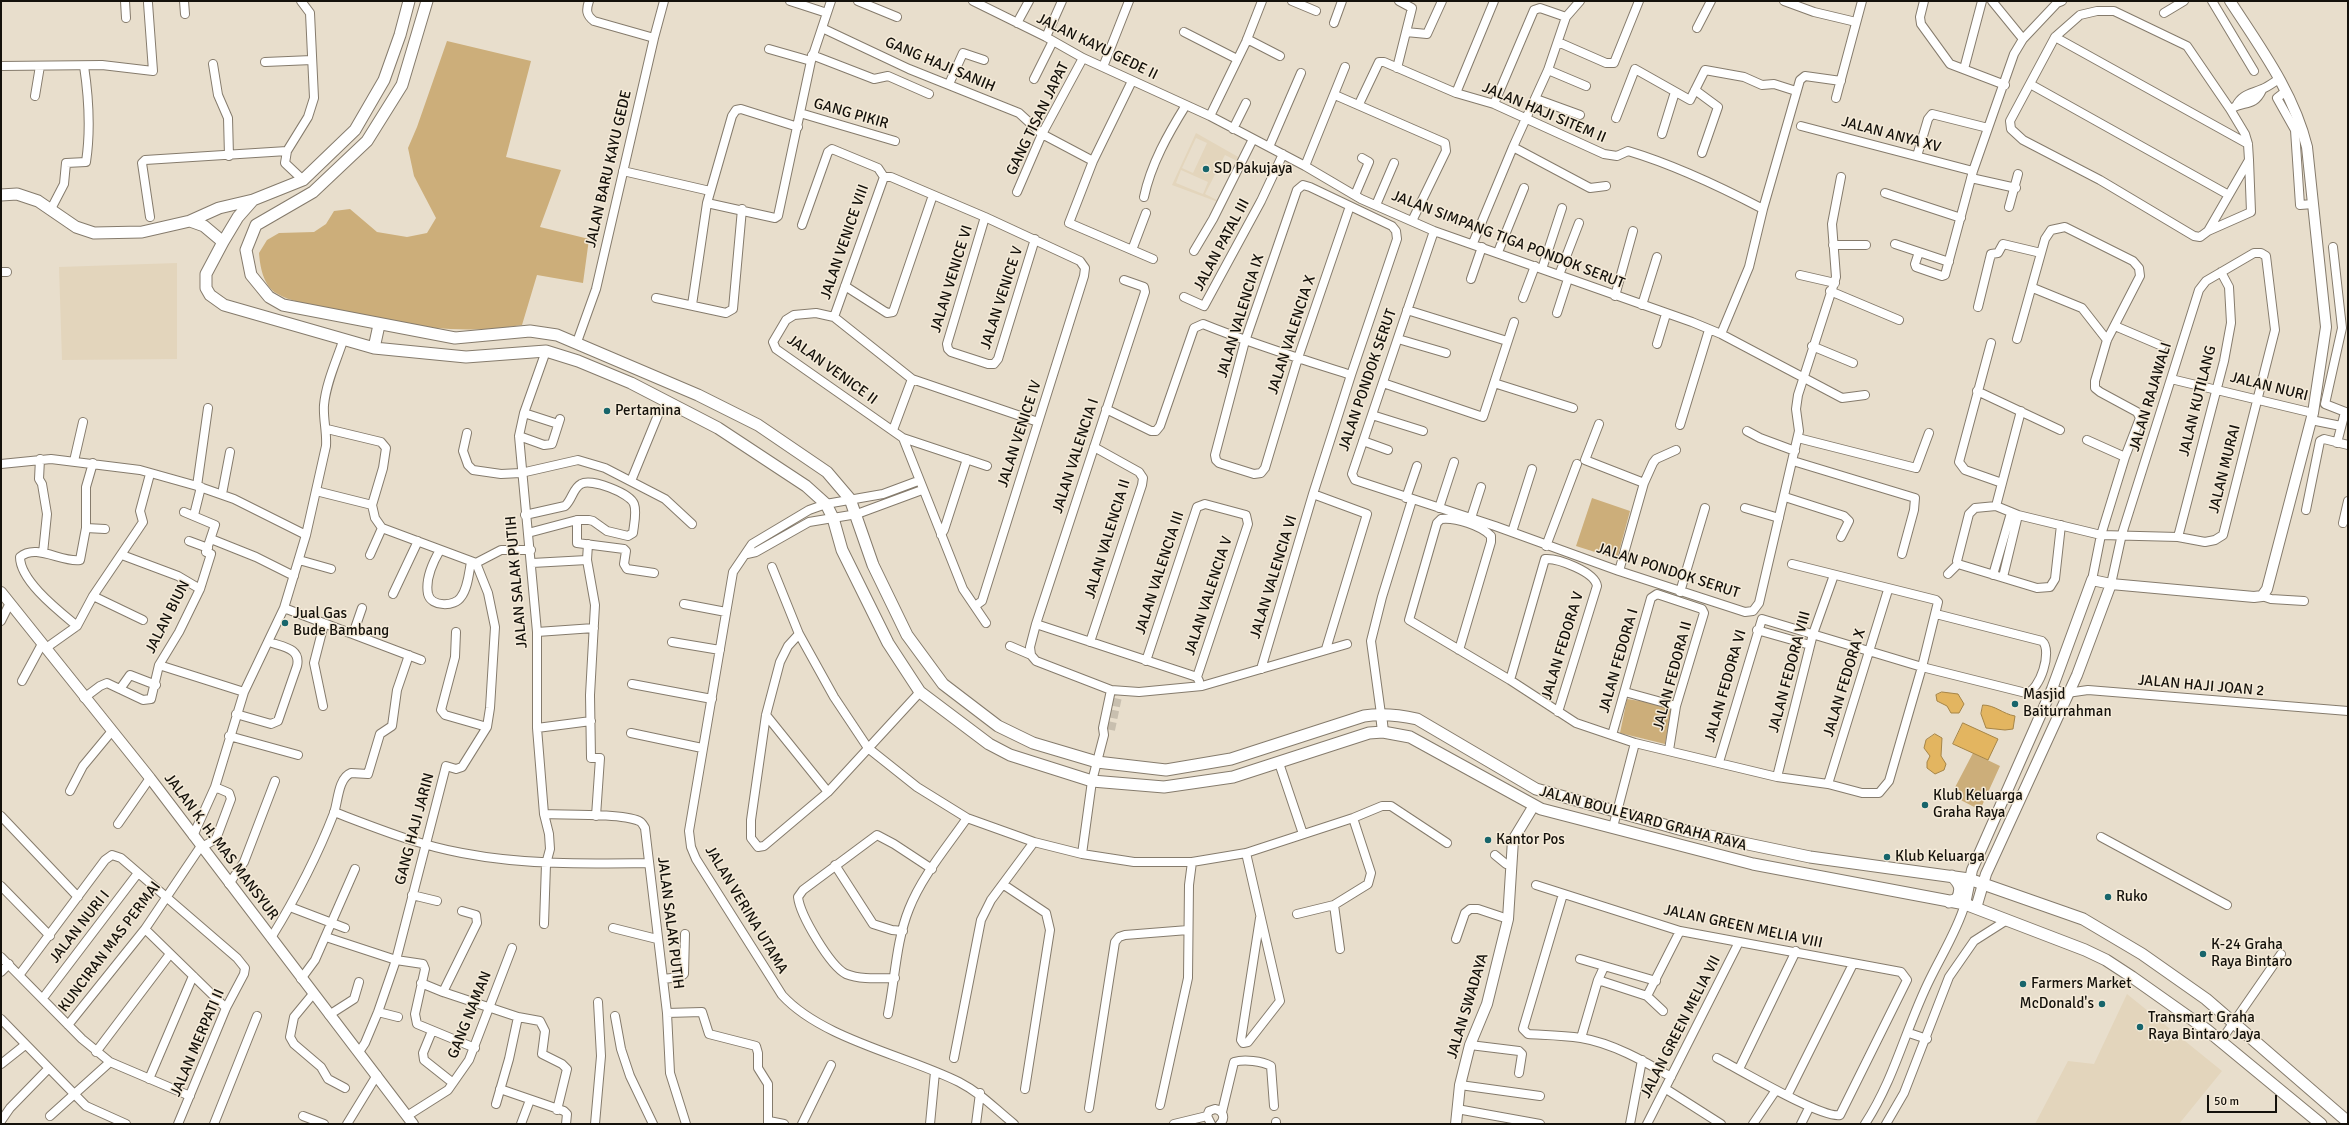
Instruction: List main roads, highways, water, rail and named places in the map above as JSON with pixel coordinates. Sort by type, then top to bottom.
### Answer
[{"type":"main road","name":"JALAN BOULEVARD GRAHA RAYA","points":[[409,1],[400,36],[384,80],[355,130],[307,177],[253,200],[238,217],[206,274],[206,288],[210,295],[224,305],[343,341],[374,348],[466,357],[546,351],[578,361],[632,383],[718,428],[806,486],[826,504],[833,518],[842,550],[888,643],[920,692],[988,744],[1010,754],[1092,781],[1164,787],[1233,777],[1369,733],[1383,732],[1410,737],[1533,807],[1753,864],[1965,904],[2106,960],[2159,996],[2220,1042],[2321,1124]]},
{"type":"main road","name":"JALAN BOULEVARD GRAHA RAYA","points":[[427,1],[402,85],[367,141],[316,189],[256,225],[246,250],[251,275],[269,297],[283,305],[379,325],[455,338],[530,331],[557,335],[577,342],[698,395],[758,425],[827,472],[850,499],[857,514],[872,564],[907,635],[943,684],[998,726],[1033,742],[1097,762],[1166,770],[1224,761],[1364,716],[1381,714],[1418,719],[1536,789],[1686,831],[1816,858],[1969,879],[2083,919],[2142,954],[2206,999],[2348,1122]]},
{"type":"main road","points":[[307,177],[316,189]]},
{"type":"main road","points":[[1,195],[17,194],[38,201],[76,227],[94,233],[142,232],[190,221],[219,208],[253,200]]},
{"type":"main road","points":[[190,221],[204,226],[223,242]]},
{"type":"main road","points":[[374,348],[379,325]]},
{"type":"main road","points":[[1949,902],[1957,899],[1961,891],[1959,883],[1952,876]]},
{"type":"tunnel","points":[[1111,730],[1119,692]]},
{"type":"place","name":"SD Pakujaya","points":[[1206,169]]},
{"type":"place","name":"Pertamina","points":[[607,411]]},
{"type":"place","name":"Jual Gas Bude Bambang","points":[[285,623]]},
{"type":"place","name":"Masjid Baiturrahman","points":[[2015,704]]},
{"type":"place","name":"Klub Keluarga Graha Raya","points":[[1925,805]]},
{"type":"place","name":"Kantor Pos","points":[[1488,840]]},
{"type":"place","name":"Klub Keluarga","points":[[1887,857]]},
{"type":"place","name":"Ruko","points":[[2108,897]]},
{"type":"place","name":"K-24 Graha Raya Bintaro","points":[[2203,954]]},
{"type":"place","name":"Farmers Market","points":[[2023,984]]},
{"type":"place","name":"McDonald's","points":[[2102,1004]]},
{"type":"place","name":"Transmart Graha Raya Bintaro Jaya","points":[[2140,1027]]}]
